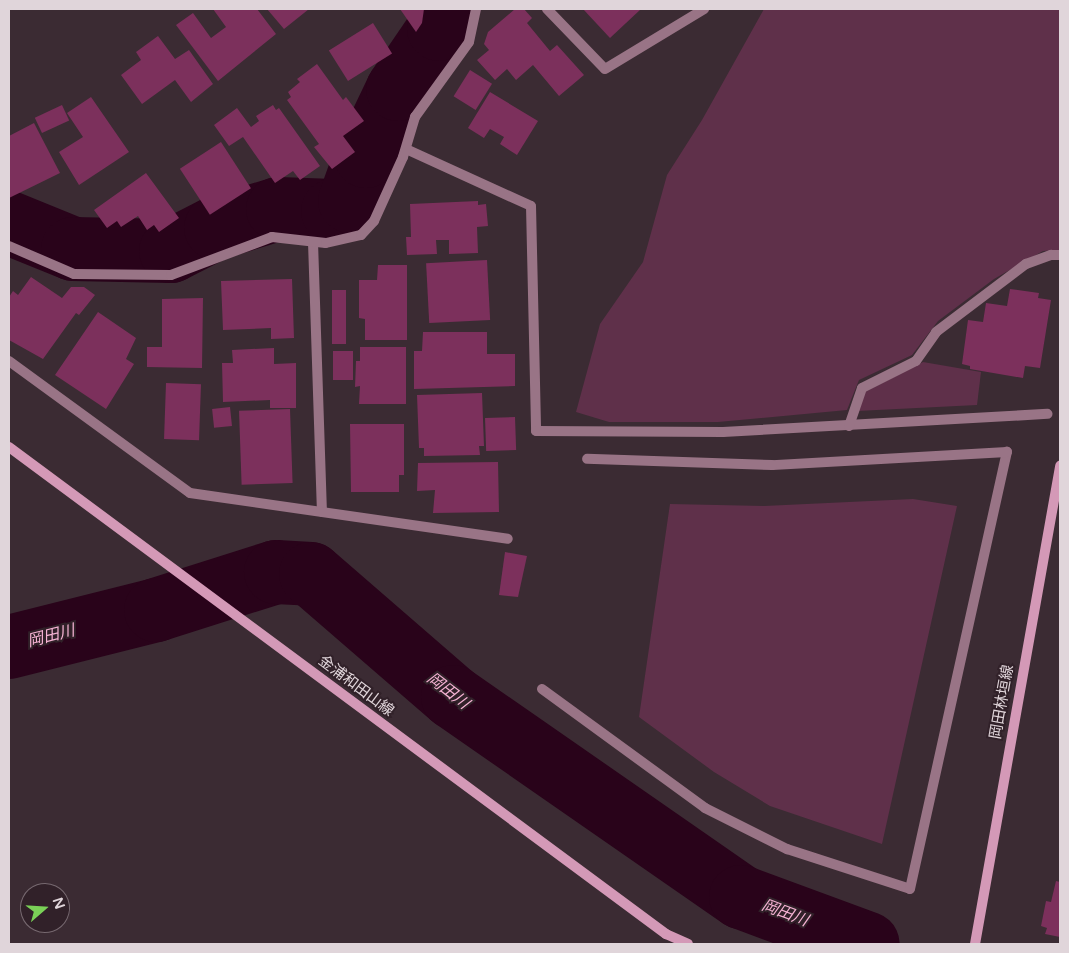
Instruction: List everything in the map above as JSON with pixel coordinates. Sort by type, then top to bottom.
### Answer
[{"type":"main road","name":"金浦和田山線","points":[[9,447],[666,934],[688,944]]},
{"type":"main road","name":"岡田林垣線","points":[[975,944],[1060,464]]},
{"type":"street","points":[[9,246],[74,274],[171,276],[272,237],[326,243],[361,235],[374,221],[406,148],[416,116],[468,42],[476,9]]},
{"type":"street","points":[[547,9],[605,69],[704,9]]},
{"type":"street","points":[[406,148],[530,206],[536,431],[723,432],[1048,414]]},
{"type":"street","points":[[313,242],[322,512]]},
{"type":"street","points":[[849,426],[862,388],[916,361],[936,332],[1026,264],[1037,258],[1060,255]]},
{"type":"street","points":[[9,360],[190,492],[508,539]]},
{"type":"street","points":[[542,689],[705,808],[787,848],[910,889],[1007,452],[772,465],[587,459]]},
{"type":"shaded area","points":[[764,9],[1060,9],[1060,250],[1043,251],[994,279],[938,321],[912,355],[859,380],[847,410],[718,422],[609,422],[576,412],[600,324],[643,262],[667,175],[702,120]]},
{"type":"shaded area","points":[[923,362],[981,372],[977,405],[857,411],[865,392]]},
{"type":"shaded area","points":[[913,499],[957,506],[882,844],[770,806],[714,772],[639,717],[670,504],[764,506]]},
{"type":"building","points":[[213,9],[257,9],[276,34],[218,81],[176,25],[193,13],[211,38],[226,27]]},
{"type":"building","points":[[267,9],[309,9],[284,29]]},
{"type":"building","points":[[400,9],[424,9],[422,23],[416,32]]},
{"type":"building","points":[[515,9],[524,9],[532,18],[527,23],[550,51],[557,45],[584,75],[559,96],[533,65],[516,80],[507,69],[495,80],[477,60],[489,50],[484,44],[488,32]]},
{"type":"building","points":[[583,9],[641,9],[610,38]]},
{"type":"building","points":[[373,23],[392,54],[348,81],[329,51]]},
{"type":"building","points":[[158,36],[175,59],[189,50],[213,84],[191,102],[175,80],[142,104],[121,75],[141,60],[136,52]]},
{"type":"building","points":[[317,64],[343,100],[346,97],[364,121],[343,136],[355,152],[332,169],[314,147],[319,144],[287,100],[291,97],[288,92],[300,82],[297,79]]},
{"type":"building","points":[[470,70],[492,84],[476,110],[454,96]]},
{"type":"building","points":[[490,92],[538,121],[517,155],[500,144],[504,137],[490,129],[484,138],[468,128]]},
{"type":"building","points":[[91,97],[129,152],[79,185],[59,152],[83,137],[67,113]]},
{"type":"building","points":[[62,105],[69,120],[42,133],[35,118]]},
{"type":"building","points":[[273,105],[276,110],[279,108],[320,166],[300,180],[293,171],[275,183],[243,137],[229,146],[214,125],[237,108],[251,127],[259,121],[256,116]]},
{"type":"building","points":[[34,123],[60,173],[9,198],[9,136]]},
{"type":"building","points":[[221,142],[251,188],[210,215],[180,169]]},
{"type":"building","points":[[146,173],[179,218],[159,232],[154,225],[147,230],[138,216],[121,227],[117,221],[107,228],[94,210]]},
{"type":"building","points":[[478,201],[478,205],[486,204],[488,226],[477,227],[478,253],[449,254],[449,240],[436,240],[437,254],[407,255],[406,237],[411,237],[410,204]]},
{"type":"building","points":[[487,260],[490,320],[429,323],[426,263]]},
{"type":"building","points":[[378,265],[407,265],[407,340],[365,340],[365,319],[359,318],[359,280],[377,280]]},
{"type":"building","points":[[31,277],[62,298],[71,287],[84,287],[95,295],[79,315],[76,313],[43,359],[9,340],[9,297],[13,291],[18,295]]},
{"type":"building","points":[[292,279],[294,338],[271,339],[271,328],[223,330],[221,281]]},
{"type":"building","points":[[1010,289],[1039,293],[1038,298],[1051,300],[1040,368],[1025,366],[1023,378],[970,369],[970,366],[962,364],[968,320],[983,322],[986,303],[1007,306]]},
{"type":"building","points":[[332,290],[346,290],[346,344],[332,344]]},
{"type":"building","points":[[203,298],[202,368],[147,367],[147,347],[162,347],[162,299]]},
{"type":"building","points":[[98,312],[136,338],[126,359],[134,364],[106,409],[55,375]]},
{"type":"building","points":[[423,332],[487,332],[487,354],[515,354],[515,386],[414,389],[414,351],[422,351]]},
{"type":"building","points":[[360,347],[406,347],[406,404],[359,404],[360,386],[355,387],[356,361],[360,361]]},
{"type":"building","points":[[274,348],[274,364],[296,363],[296,408],[270,408],[270,400],[223,402],[222,363],[233,363],[232,350]]},
{"type":"building","points":[[333,351],[353,351],[353,380],[333,380]]},
{"type":"building","points":[[166,383],[201,384],[199,440],[164,439]]},
{"type":"building","points":[[482,393],[484,446],[479,446],[480,455],[424,456],[424,448],[419,448],[417,395]]},
{"type":"building","points":[[230,407],[232,426],[214,428],[212,409]]},
{"type":"building","points":[[290,409],[293,483],[242,485],[239,411]]},
{"type":"building","points":[[515,417],[516,450],[486,451],[485,418]]},
{"type":"building","points":[[350,424],[404,424],[404,475],[399,475],[399,492],[351,492]]},
{"type":"building","points":[[498,462],[499,512],[433,513],[435,490],[417,491],[418,463]]},
{"type":"building","points":[[505,552],[527,556],[518,597],[499,595]]},
{"type":"building","points":[[1056,881],[1060,882],[1060,937],[1045,934],[1047,928],[1041,926],[1046,901],[1051,902]]},
{"type":"waterway","points":[[9,223],[73,249],[171,251],[216,228],[278,209],[333,211],[350,201],[366,156],[398,89],[439,29],[442,9]]},
{"type":"waterway","name":"岡田川","points":[[9,647],[156,610],[276,572],[311,574],[453,697],[741,897],[868,944]]}]
